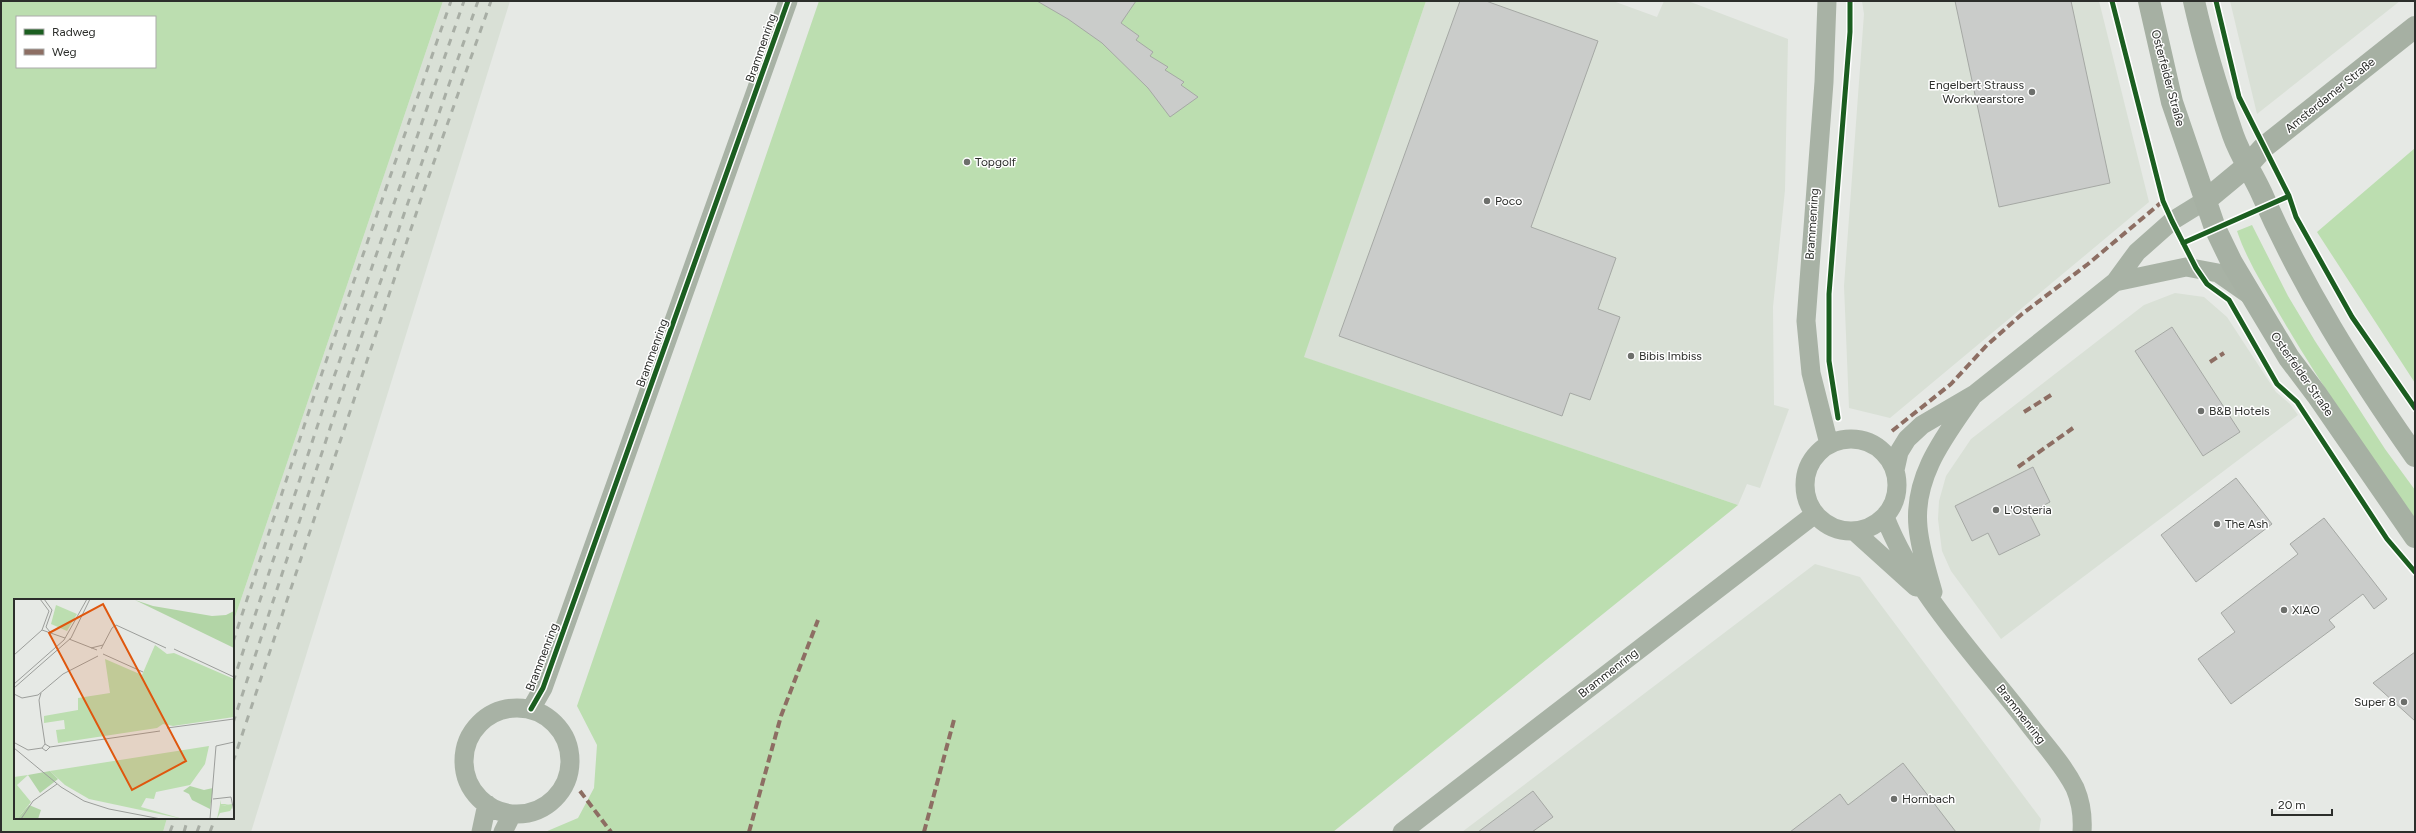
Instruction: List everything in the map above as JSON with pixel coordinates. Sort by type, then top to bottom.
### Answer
[{"type":"main road","name":"Osterfelder Straße","points":[[2149,1],[2172,102],[2219,235],[2251,296],[2289,358],[2317,395],[2415,537]]},
{"type":"main road","points":[[2194,1],[2201,30],[2233,136],[2289,255],[2316,305],[2415,456]]},
{"type":"main road","name":"Amsterdamer Straße","points":[[2247,166],[2264,148],[2415,27]]},
{"type":"main road","points":[[2206,200],[2247,166]]},
{"type":"street","name":"Brammenring","points":[[531,709],[542,688],[788,1]]},
{"type":"street","name":"Brammenring","points":[[1827,1],[1824,82],[1806,321],[1811,373],[1829,444]]},
{"type":"street","name":"Brammenring","points":[[1895,470],[1885,452],[1867,441],[1842,440],[1829,444],[1815,456],[1805,478],[1806,495],[1815,514],[1832,527],[1854,531],[1864,530],[1885,517],[1894,503],[1896,493],[1895,470],[1899,452],[1907,439],[1933,417],[1975,394],[2115,282],[2137,252],[2172,221],[2206,200]]},
{"type":"street","name":"Brammenring","points":[[2115,282],[2186,267],[2218,273],[2251,296]]},
{"type":"street","name":"Brammenring","points":[[1938,607],[1920,541],[1918,525],[1919,495],[1928,466],[1975,394]]},
{"type":"street","name":"Brammenring","points":[[1402,832],[1815,514]]},
{"type":"street","name":"Brammenring","points":[[1885,517],[1913,571],[1938,607],[2062,768],[2079,798],[2082,832]]},
{"type":"street","name":"Brammenring","points":[[1854,531],[1938,607]]},
{"type":"street","name":"Brammenring","points":[[521,707],[531,709],[550,719],[562,732],[569,751],[569,772],[564,786],[552,801],[537,810],[520,815],[512,814],[495,809],[487,804],[472,789],[465,770],[465,751],[472,734],[483,720],[500,710],[521,707]]},
{"type":"street","points":[[481,832],[487,804]]},
{"type":"street","points":[[503,832],[512,814]]},
{"type":"shaded area","points":[[443,1],[510,1],[251,832],[163,832],[167,819],[234,819],[234,620]]},
{"type":"shaded area","points":[[1426,1],[1613,1],[1657,17],[1664,1],[1688,1],[1788,39],[1785,190],[1773,307],[1774,405],[1789,409],[1760,488],[1747,484],[1738,505],[1303,357]]},
{"type":"shaded area","points":[[1862,1],[2099,1],[2149,202],[1890,418],[1849,408],[1844,286],[1864,14]]},
{"type":"shaded area","points":[[2230,1],[2400,1],[2257,114]]},
{"type":"shaded area","points":[[2175,293],[2204,297],[2227,317],[2276,392],[2290,404],[2298,415],[2001,639],[1951,571],[1942,551],[1938,519],[1939,501],[1946,476],[1971,439],[2144,305]]},
{"type":"shaded area","points":[[1815,564],[1860,577],[2041,819],[2039,832],[1462,832]]},
{"type":"green space","points":[[1,1],[443,1],[234,620],[234,599],[14,599],[14,819],[167,819],[163,832],[1,832]]},
{"type":"green space","points":[[819,1],[1426,1],[1304,357],[1738,505],[1333,832],[545,832],[578,818],[594,788],[597,745],[577,706]]},
{"type":"green space","points":[[2415,148],[2415,383],[2317,232]]},
{"type":"green space","points":[[2252,225],[2288,296],[2315,341],[2385,449],[2415,490],[2415,519],[2328,393],[2257,274],[2237,231]]},
{"type":"building","points":[[1037,1],[1136,1],[1121,23],[1139,36],[1136,40],[1153,52],[1150,56],[1168,67],[1165,70],[1184,82],[1181,85],[1198,97],[1170,117],[1148,88],[1102,43],[1068,19]]},
{"type":"building","points":[[1460,1],[1486,1],[1598,41],[1531,227],[1616,258],[1598,309],[1620,317],[1590,400],[1570,393],[1562,416],[1339,336]]},
{"type":"building","name":"Engelbert Strauss Workwearstore","points":[[1955,1],[2071,1],[2110,183],[1999,207]]},
{"type":"building","name":"B&B Hotels","points":[[2172,327],[2240,432],[2203,456],[2135,351]]},
{"type":"building","name":"L'Osteria","points":[[2033,467],[2050,502],[2029,513],[2040,535],[1999,555],[1988,533],[1972,541],[1955,506]]},
{"type":"building","points":[[2236,478],[2272,524],[2196,582],[2161,535]]},
{"type":"building","name":"XIAO","points":[[2324,518],[2387,599],[2374,609],[2363,594],[2329,620],[2335,627],[2231,704],[2198,659],[2235,632],[2221,613],[2298,554],[2290,544]]},
{"type":"building","name":"Super 8","points":[[2415,652],[2415,721],[2373,683]]},
{"type":"building","name":"Hornbach","points":[[1903,763],[1956,832],[1790,832],[1840,794],[1848,805]]},
{"type":"building","points":[[1533,791],[1553,817],[1532,832],[1478,832]]},
{"type":"railway","points":[[234,639],[313,399],[451,1]]},
{"type":"railway","points":[[234,679],[325,403],[464,1]]},
{"type":"railway","points":[[234,720],[337,407],[478,1]]},
{"type":"railway","points":[[234,759],[424,190],[491,1]]},
{"type":"railway","points":[[170,832],[175,819]]},
{"type":"railway","points":[[184,832],[188,819]]},
{"type":"railway","points":[[197,832],[202,819]]},
{"type":"railway","points":[[210,832],[215,819]]},
{"type":"marked path","points":[[1892,431],[1951,384],[1987,345],[2022,314],[2088,264],[2163,201]]},
{"type":"marked path","points":[[2210,362],[2224,353]]},
{"type":"marked path","points":[[2024,412],[2051,395]]},
{"type":"marked path","points":[[2018,467],[2073,428]]},
{"type":"marked path","points":[[749,832],[781,716],[818,620]]},
{"type":"marked path","points":[[924,832],[955,716]]},
{"type":"marked path","points":[[580,791],[611,832]]},
{"type":"cycle path","points":[[531,709],[543,688],[788,1]]},
{"type":"cycle path","points":[[1838,418],[1829,361],[1829,294],[1850,32],[1850,1]]},
{"type":"cycle path","points":[[2112,1],[2163,201],[2196,268],[2207,284],[2229,300],[2277,384],[2297,402],[2387,539],[2415,572]]},
{"type":"cycle path","points":[[2216,1],[2239,97],[2289,196],[2296,217],[2352,317],[2415,408]]},
{"type":"cycle path","points":[[2183,243],[2289,196]]},
{"type":"place","name":"Engelbert Strauss Workwearstore","points":[[2032,92]]},
{"type":"place","name":"Topgolf","points":[[967,162]]},
{"type":"place","name":"Poco","points":[[1487,201]]},
{"type":"place","name":"Bibis Imbiss","points":[[1631,356]]},
{"type":"place","name":"B&B Hotels","points":[[2201,411]]},
{"type":"place","name":"L'Osteria","points":[[1996,510]]},
{"type":"place","name":"The Ash","points":[[2217,524]]},
{"type":"place","name":"XIAO","points":[[2284,610]]},
{"type":"place","name":"Super 8","points":[[2404,702]]},
{"type":"place","name":"Hornbach","points":[[1894,799]]}]
